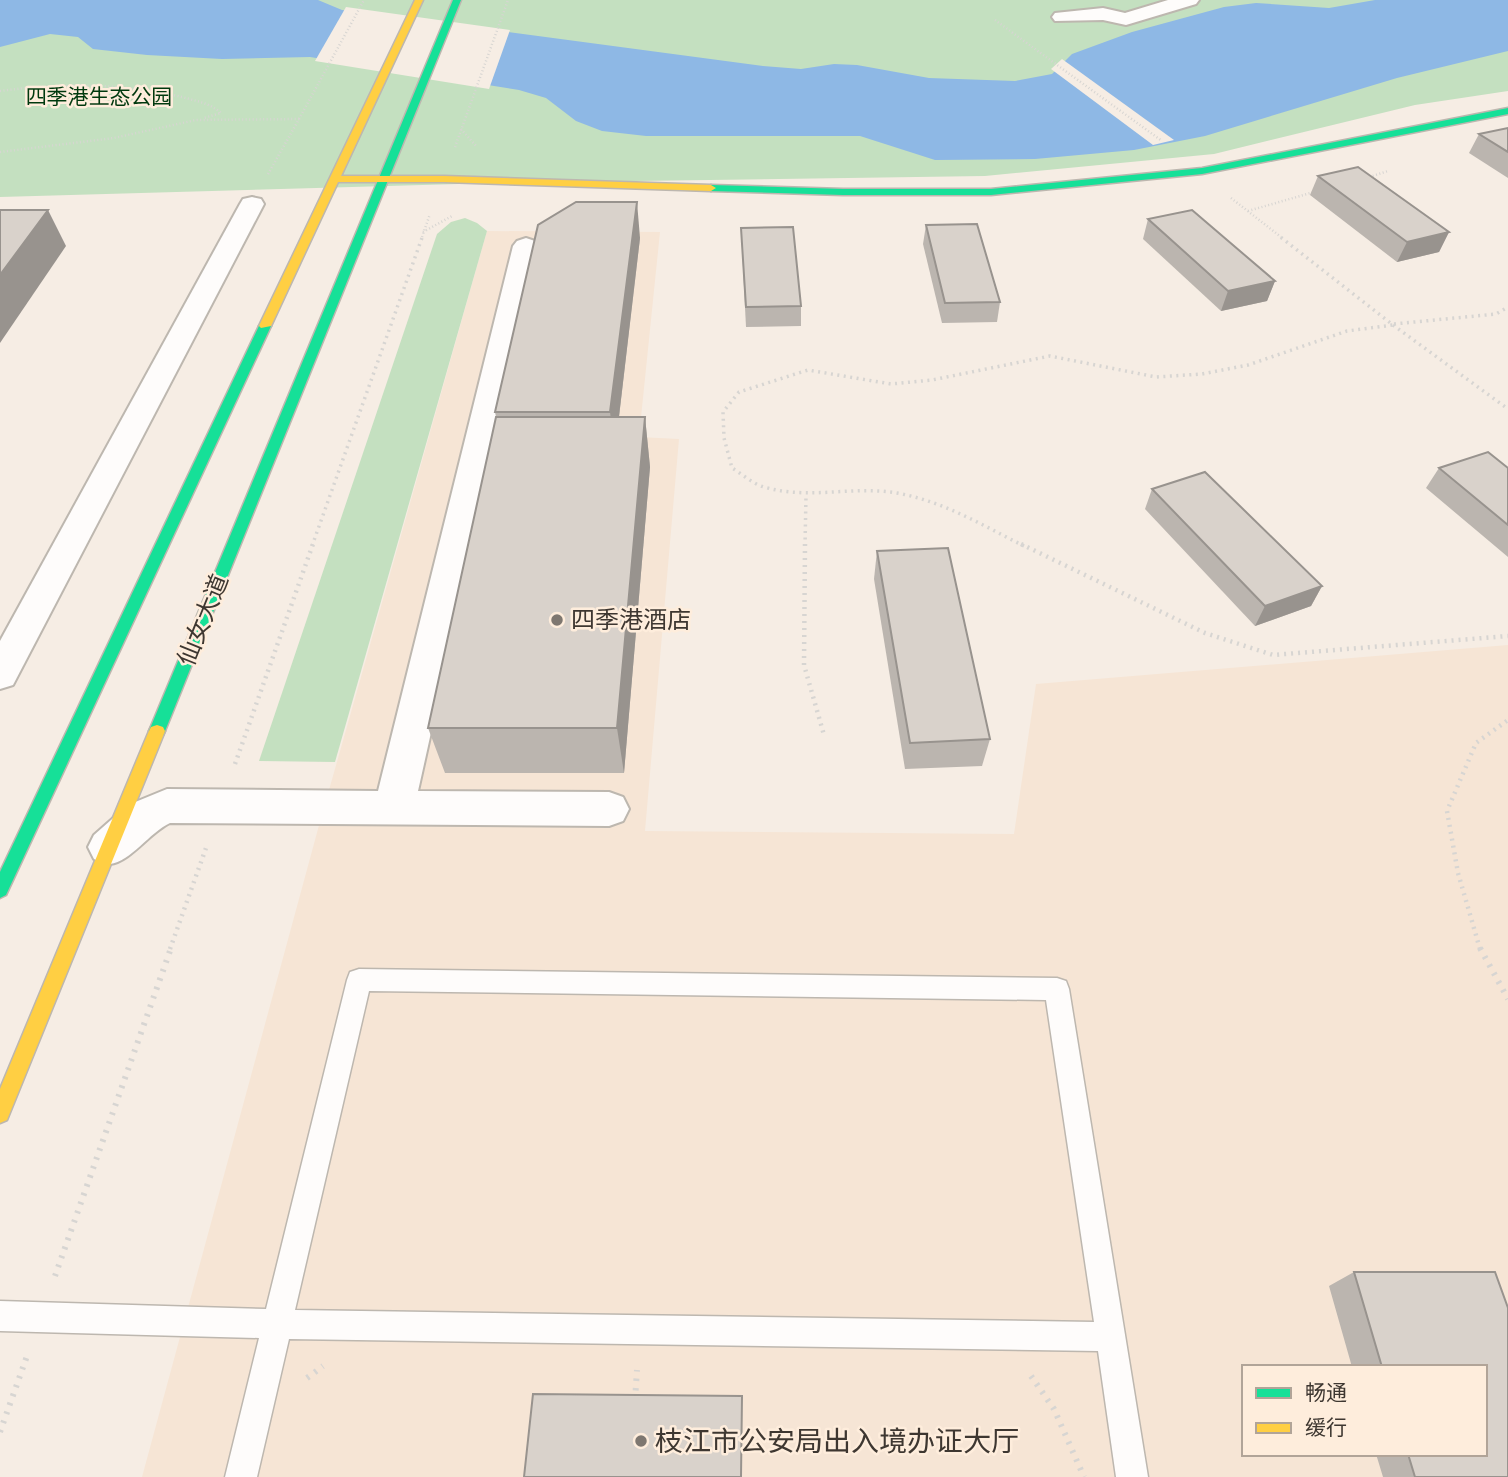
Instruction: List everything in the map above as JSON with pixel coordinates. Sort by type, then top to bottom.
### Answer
[{"type":"main road","points":[[0,890],[419,0]]},
{"type":"main road","name":"仙女大道","points":[[0,1113],[457,0]]},
{"type":"main road","points":[[333,179],[444,179],[843,192],[991,192],[1202,171],[1508,111]]},
{"type":"street","points":[[1090,0],[1062,17],[1103,14],[1126,19],[1189,0]]},
{"type":"street","points":[[0,675],[252,204]]},
{"type":"street","points":[[394,807],[526,246]]},
{"type":"street","points":[[148,754],[149,772],[156,786],[169,796],[211,806]]},
{"type":"street","points":[[109,848],[142,817],[167,806],[609,809]]},
{"type":"lane","points":[[241,1477],[359,981],[1057,989],[1132,1477]]},
{"type":"lane","points":[[0,1316],[277,1324],[1111,1337]]},
{"type":"path","points":[[252,204],[364,0]]},
{"type":"path","points":[[0,1432],[41,1317],[211,806],[508,0]]},
{"type":"path","points":[[995,20],[1167,144]]},
{"type":"path","points":[[0,91],[76,83],[111,84],[186,98],[215,107],[220,114],[114,138],[0,152]]},
{"type":"path","points":[[196,120],[299,119]]},
{"type":"path","points":[[1365,178],[1391,171]]},
{"type":"path","points":[[1248,211],[1326,189]]},
{"type":"path","points":[[1225,193],[1393,325],[1508,409]]},
{"type":"path","points":[[1508,307],[1496,314],[1347,331],[1248,365],[1202,374],[1157,377],[1050,356],[932,380],[891,384],[808,370],[738,392],[723,412],[724,438],[732,468],[761,487],[806,495],[857,491],[898,493],[939,503],[1076,569],[1153,610],[1205,632],[1273,655],[1508,636]]},
{"type":"path","points":[[806,495],[804,665],[824,735]]},
{"type":"path","points":[[1508,720],[1476,743],[1447,811],[1458,873],[1481,953],[1508,999]]},
{"type":"shaded area","points":[[487,231],[660,232],[639,437],[679,439],[645,831],[1014,834],[1036,684],[1508,645],[1508,1477],[142,1477],[318,829]]},
{"type":"green space","name":"四季港生态公园","points":[[0,0],[1508,0],[1508,91],[1415,105],[1214,154],[985,176],[494,183],[0,197]]},
{"type":"green space","points":[[465,218],[487,231],[335,762],[259,761],[437,234],[451,222]]},
{"type":"water","points":[[0,0],[318,0],[342,10],[763,66],[801,69],[834,64],[857,65],[929,78],[1015,81],[1052,74],[1072,54],[1132,32],[1224,7],[1256,3],[1329,8],[1375,0],[1508,0],[1508,51],[1397,78],[1205,136],[1134,150],[1035,159],[935,160],[860,136],[646,136],[602,131],[576,121],[546,98],[519,90],[310,57],[222,59],[147,55],[93,49],[78,37],[50,34],[0,47]]},
{"type":"pier","points":[[346,7],[510,30],[489,89],[315,61]]},
{"type":"pier","points":[[1062,59],[1174,140],[1153,145],[1051,69]]},
{"type":"building","points":[[1508,128],[1508,152],[1479,134]]},
{"type":"building","points":[[1358,167],[1449,232],[1407,242],[1318,176]]},
{"type":"building","points":[[576,202],[637,202],[610,412],[495,412],[538,225]]},
{"type":"building","points":[[0,210],[48,210],[0,275]]},
{"type":"building","points":[[1192,210],[1275,281],[1228,291],[1148,219]]},
{"type":"building","points":[[977,224],[1000,302],[945,303],[926,225]]},
{"type":"building","points":[[793,227],[801,306],[746,307],[741,228]]},
{"type":"building","name":"四季港酒店","points":[[496,417],[645,417],[617,728],[428,728]]},
{"type":"building","points":[[1488,452],[1508,468],[1508,525],[1439,468]]},
{"type":"building","points":[[1205,472],[1322,586],[1265,606],[1152,489]]},
{"type":"building","points":[[948,548],[990,739],[910,743],[877,551]]},
{"type":"building","points":[[1354,1272],[1495,1272],[1508,1308],[1508,1477],[1415,1477],[1409,1456],[1487,1456],[1487,1365],[1381,1365]]},
{"type":"building","name":"枝江市公安局出入境办证大厅","points":[[533,1394],[742,1396],[741,1477],[524,1477]]},
{"type":"traffic: fast","points":[[157,731],[457,0]]},
{"type":"traffic: fast","points":[[711,188],[843,192],[991,192],[1202,171],[1508,111]]},
{"type":"traffic: fast","points":[[0,890],[265,326]]},
{"type":"traffic: slow","points":[[265,326],[419,0]]},
{"type":"traffic: slow","points":[[333,179],[444,179],[711,188]]},
{"type":"traffic: slow","points":[[0,1113],[157,731]]},
{"type":"place","name":"四季港酒店","points":[[557,620]]},
{"type":"place","name":"枝江市公安局出入境办证大厅","points":[[641,1441]]}]
